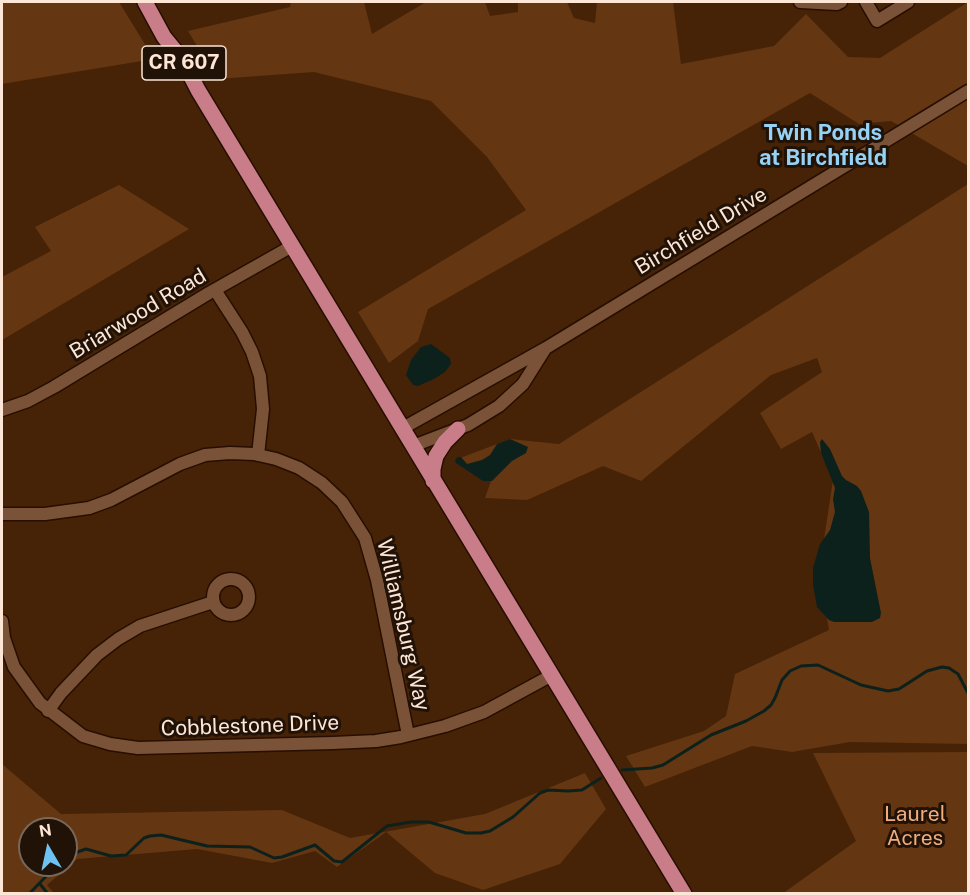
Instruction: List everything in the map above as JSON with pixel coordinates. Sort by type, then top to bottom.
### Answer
[{"type":"main road","name":"CR 607","points":[[145,2],[164,38],[182,59],[219,126],[292,246]]},
{"type":"main road","points":[[292,246],[684,894]]},
{"type":"main road","points":[[433,481],[436,456],[445,442],[459,429]]},
{"type":"street","points":[[800,2],[837,4],[841,2]]},
{"type":"street","points":[[866,2],[877,21],[908,2]]},
{"type":"street","name":"Birchfield Drive","points":[[403,428],[546,348],[969,91]]},
{"type":"street","name":"Briarwood Road","points":[[2,410],[54,387],[292,246]]},
{"type":"street","points":[[215,290],[242,332],[260,376],[263,409],[258,455]]},
{"type":"street","name":"Birchfield Drive","points":[[413,446],[459,429],[490,412],[523,384],[546,348]]},
{"type":"street","name":"Williamsburg Way","points":[[2,514],[45,514],[89,508],[123,495],[192,458],[205,454],[258,455],[288,463],[322,483],[342,502],[358,525],[370,552],[408,735]]},
{"type":"street","points":[[48,711],[60,693],[117,639],[140,626],[213,602]]},
{"type":"street","name":"Cobblestone Drive","points":[[2,621],[4,638],[14,667],[30,693],[48,711],[83,736],[110,744],[138,748],[376,741],[445,726],[484,712],[552,675]]},
{"type":"green space","points":[[2,2],[119,2],[154,59],[2,84]]},
{"type":"green space","points":[[291,2],[364,2],[372,34],[426,2],[485,2],[490,16],[518,12],[518,2],[567,2],[574,18],[595,23],[597,2],[673,2],[681,64],[774,46],[806,14],[848,57],[880,58],[968,2],[968,166],[891,121],[859,124],[810,93],[428,309],[418,341],[389,363],[358,312],[526,210],[487,157],[431,101],[314,72],[217,79],[188,31],[290,7]]},
{"type":"green space","points":[[968,184],[968,744],[850,742],[792,752],[752,746],[645,787],[626,756],[704,731],[726,716],[735,674],[829,630],[819,572],[833,480],[812,432],[781,449],[760,413],[822,372],[817,358],[771,375],[641,481],[603,466],[527,500],[485,498],[491,481],[455,460],[510,439],[559,444]]},
{"type":"green space","points":[[119,185],[189,229],[2,340],[2,277],[51,251],[35,227]]},
{"type":"green space","name":"Laurel Acres","points":[[968,752],[968,893],[782,894],[856,841],[813,753]]},
{"type":"green space","points":[[2,764],[61,814],[282,810],[350,838],[485,814],[585,773],[606,809],[560,864],[483,890],[435,873],[386,832],[337,867],[315,851],[272,863],[197,849],[78,859],[78,817],[18,817],[18,877],[56,877],[47,885],[54,893],[2,893]]},
{"type":"water","points":[[431,344],[450,358],[451,364],[445,372],[434,379],[418,386],[413,385],[406,375],[411,360],[421,347]]},
{"type":"water","points":[[510,439],[528,447],[526,453],[512,461],[492,481],[483,481],[456,463],[455,460],[458,457],[461,457],[467,464],[482,460],[490,455],[497,444]]},
{"type":"water","points":[[822,439],[830,449],[842,476],[861,491],[869,512],[870,558],[881,613],[880,618],[872,622],[834,622],[829,620],[817,607],[813,568],[820,544],[830,530],[835,512],[833,499],[835,488],[821,453]]},
{"type":"waterway","points":[[622,770],[663,765],[711,735],[764,711],[771,705],[782,680],[790,671],[801,666],[818,665],[861,685],[888,691],[899,689],[927,671],[942,667],[949,668],[958,674],[968,693]]},
{"type":"waterway","points":[[78,852],[86,849],[111,856],[126,855],[144,838],[161,835],[207,846],[250,847],[274,858],[315,845],[334,861],[342,862],[387,826],[429,822],[466,833],[490,831],[513,817],[540,793],[548,790],[582,790],[601,778]]},
{"type":"waterway","points":[[29,894],[45,877]]},
{"type":"waterway","points":[[40,884],[48,894]]},
{"type":"district","name":"Twin Ponds at Birchfield","points":[[823,146]]}]
